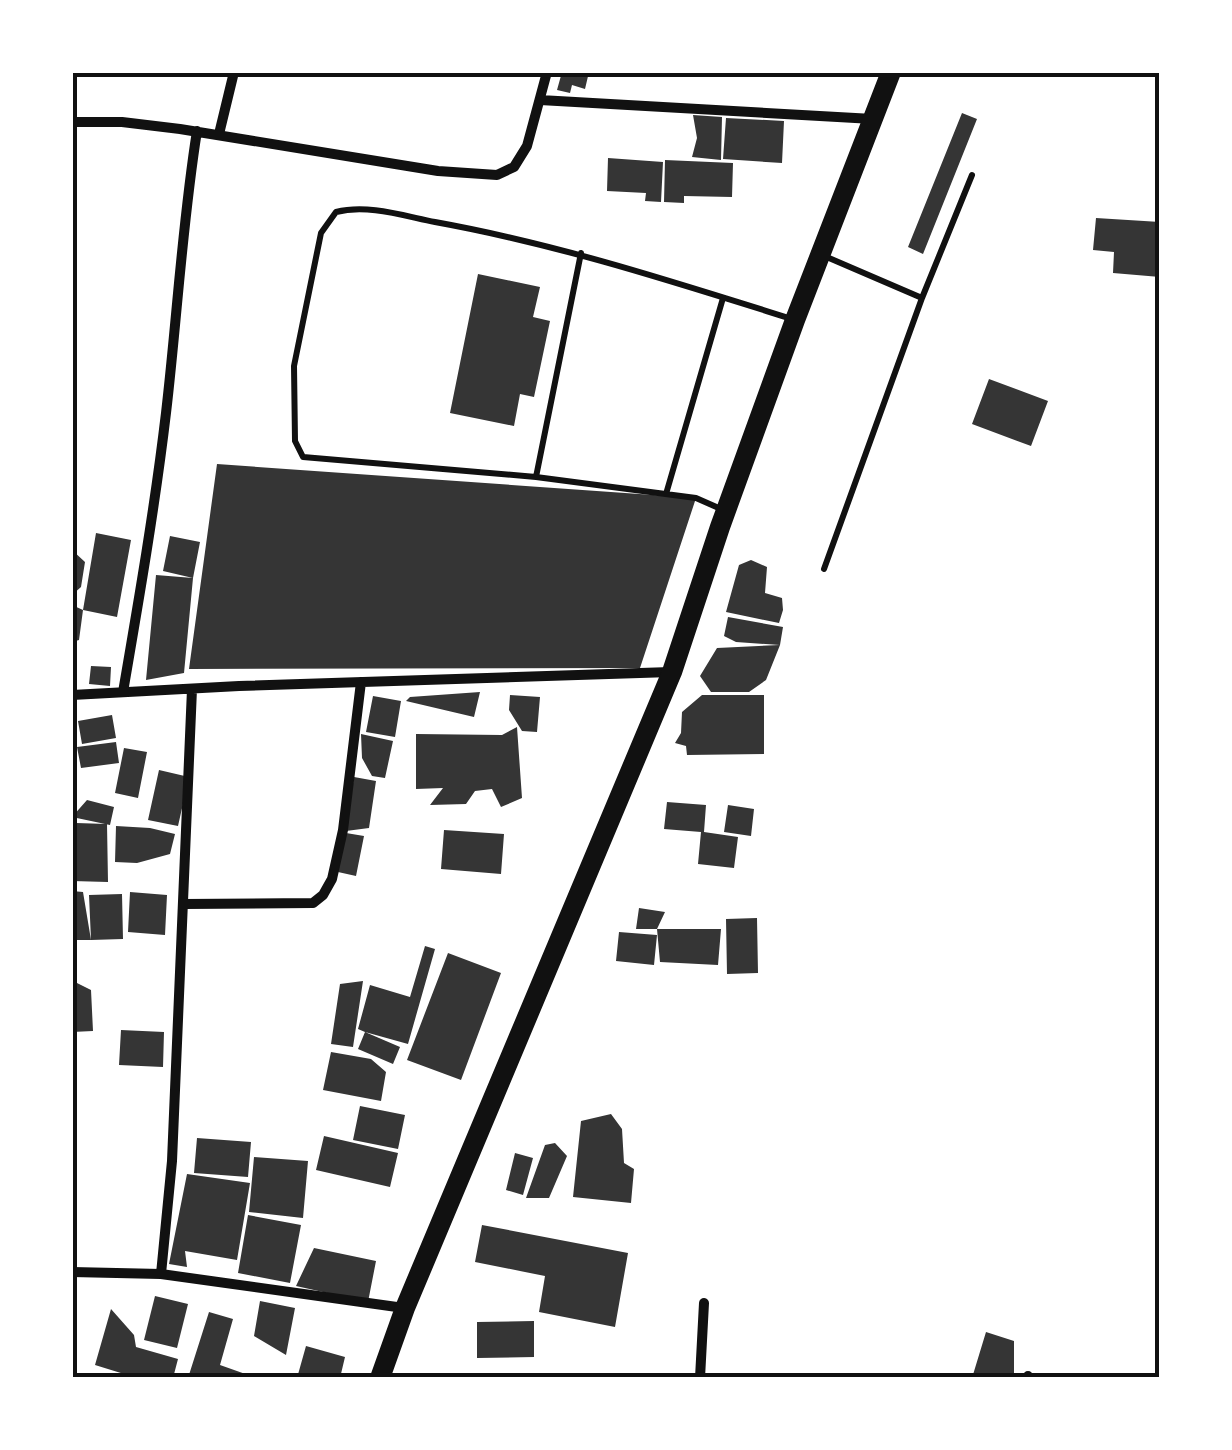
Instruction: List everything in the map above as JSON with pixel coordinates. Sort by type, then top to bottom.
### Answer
[{"type":"main road","points":[[380,1378],[405,1308],[672,672],[795,320],[891,72]]},
{"type":"street","points":[[219,134],[234,72]]},
{"type":"street","points":[[72,122],[122,122],[196,131],[438,171],[497,176],[514,167],[527,146],[546,72]]},
{"type":"street","points":[[540,100],[873,119]]},
{"type":"street","points":[[123,692],[164,426],[196,131]]},
{"type":"street","points":[[72,695],[672,672]]},
{"type":"street","points":[[184,904],[313,902],[324,895],[332,879],[342,830],[361,682]]},
{"type":"street","points":[[161,1274],[172,1161],[192,688]]},
{"type":"street","points":[[72,1272],[161,1274],[405,1308]]},
{"type":"street","points":[[700,1378],[704,1304]]},
{"type":"lane","points":[[824,569],[922,298],[972,175]]},
{"type":"lane","points":[[727,512],[696,498],[666,494],[536,477],[303,456],[295,442],[294,366],[321,233],[336,212],[366,209],[486,231],[581,253],[795,320]]},
{"type":"lane","points":[[536,477],[581,253]]},
{"type":"lane","points":[[820,254],[922,298]]},
{"type":"lane","points":[[666,494],[723,298]]},
{"type":"building","points":[[562,72],[589,72],[585,89],[572,85],[570,93],[557,90]]},
{"type":"building","points":[[962,113],[977,119],[923,254],[908,247]]},
{"type":"building","points":[[693,115],[722,117],[721,160],[692,157],[697,138]]},
{"type":"building","points":[[726,118],[784,121],[782,163],[723,159]]},
{"type":"building","points":[[608,158],[663,162],[661,202],[645,201],[646,193],[607,191]]},
{"type":"building","points":[[665,160],[733,163],[732,197],[684,196],[684,203],[664,202]]},
{"type":"building","points":[[1096,218],[1160,222],[1160,277],[1113,273],[1114,252],[1093,250]]},
{"type":"building","points":[[478,274],[540,287],[533,317],[550,321],[534,397],[520,394],[514,426],[450,413]]},
{"type":"building","points":[[989,379],[1048,401],[1031,446],[972,424]]},
{"type":"building","points":[[217,464],[696,498],[640,668],[189,669]]},
{"type":"building","points":[[96,533],[131,540],[117,617],[83,610]]},
{"type":"building","points":[[170,536],[200,542],[193,578],[163,571]]},
{"type":"building","points":[[72,550],[85,562],[81,587],[72,595]]},
{"type":"building","points":[[751,560],[767,567],[765,593],[782,598],[779,623],[726,612],[739,565]]},
{"type":"building","points":[[156,575],[193,578],[184,673],[146,680]]},
{"type":"building","points":[[72,605],[83,610],[79,640],[72,642]]},
{"type":"building","points":[[728,617],[783,627],[780,645],[736,642],[724,636]]},
{"type":"building","points":[[780,645],[766,680],[749,692],[711,692],[700,676],[717,648]]},
{"type":"building","points":[[91,666],[111,667],[110,686],[89,684]]},
{"type":"building","points":[[480,692],[474,717],[406,701],[410,697]]},
{"type":"building","points":[[510,695],[540,697],[537,732],[522,731],[509,710]]},
{"type":"building","points":[[702,695],[764,695],[764,754],[687,755],[686,746],[675,743],[681,733],[682,712]]},
{"type":"building","points":[[373,696],[401,701],[395,737],[366,732]]},
{"type":"building","points":[[112,715],[116,738],[82,744],[78,721]]},
{"type":"building","points":[[517,727],[522,798],[501,807],[492,789],[475,791],[466,804],[430,805],[443,788],[416,789],[416,734],[502,735]]},
{"type":"building","points":[[361,734],[393,741],[385,778],[372,776],[362,758]]},
{"type":"building","points":[[116,742],[119,763],[81,768],[77,747]]},
{"type":"building","points":[[124,748],[147,752],[138,798],[115,793]]},
{"type":"building","points":[[159,770],[189,777],[178,826],[148,820]]},
{"type":"building","points":[[354,777],[376,781],[369,828],[346,831]]},
{"type":"building","points":[[87,800],[114,807],[110,825],[72,817]]},
{"type":"building","points":[[667,802],[706,805],[704,832],[738,837],[734,868],[698,864],[701,832],[664,829]]},
{"type":"building","points":[[728,805],[754,809],[751,836],[724,832]]},
{"type":"building","points":[[76,823],[107,824],[108,882],[72,881]]},
{"type":"building","points":[[116,826],[175,834],[170,854],[137,863],[115,862]]},
{"type":"building","points":[[444,830],[504,834],[501,874],[441,869]]},
{"type":"building","points":[[346,833],[364,836],[356,876],[338,872]]},
{"type":"building","points":[[72,891],[83,892],[91,940],[76,940]]},
{"type":"building","points":[[130,892],[167,895],[165,935],[128,932]]},
{"type":"building","points":[[122,894],[123,939],[91,940],[89,895]]},
{"type":"building","points":[[639,908],[665,912],[657,929],[636,929]]},
{"type":"building","points":[[757,918],[758,973],[727,974],[726,919]]},
{"type":"building","points":[[657,929],[721,929],[718,965],[660,962]]},
{"type":"building","points":[[619,932],[657,935],[654,965],[616,961]]},
{"type":"building","points":[[425,946],[435,949],[408,1044],[358,1029],[370,985],[410,997]]},
{"type":"building","points":[[448,953],[501,973],[461,1080],[407,1060]]},
{"type":"building","points":[[363,981],[353,1047],[331,1044],[340,984]]},
{"type":"building","points":[[72,984],[91,990],[93,1031],[72,1032]]},
{"type":"building","points":[[121,1030],[164,1032],[163,1067],[119,1065]]},
{"type":"building","points":[[365,1032],[400,1047],[393,1064],[358,1049]]},
{"type":"building","points":[[331,1052],[371,1059],[386,1072],[381,1101],[323,1090]]},
{"type":"building","points":[[360,1106],[405,1115],[398,1149],[353,1140]]},
{"type":"building","points":[[611,1114],[622,1129],[624,1163],[634,1169],[631,1203],[573,1197],[581,1121]]},
{"type":"building","points":[[324,1136],[398,1153],[390,1187],[316,1170]]},
{"type":"building","points":[[197,1138],[251,1142],[248,1177],[194,1173]]},
{"type":"building","points":[[555,1143],[567,1156],[549,1198],[526,1198],[545,1145]]},
{"type":"building","points":[[515,1153],[533,1158],[523,1195],[506,1190]]},
{"type":"building","points":[[254,1157],[308,1161],[303,1218],[249,1212]]},
{"type":"building","points":[[187,1174],[250,1183],[237,1260],[185,1251],[187,1267],[169,1264]]},
{"type":"building","points":[[248,1215],[301,1225],[290,1283],[238,1273]]},
{"type":"building","points":[[482,1225],[628,1253],[615,1327],[539,1312],[545,1276],[475,1262]]},
{"type":"building","points":[[314,1248],[376,1261],[368,1302],[296,1286]]},
{"type":"building","points":[[155,1296],[188,1304],[177,1348],[144,1340]]},
{"type":"building","points":[[260,1301],[295,1308],[286,1355],[254,1336]]},
{"type":"building","points":[[111,1309],[134,1335],[136,1347],[178,1359],[173,1378],[137,1378],[95,1365]]},
{"type":"building","points":[[209,1312],[233,1319],[220,1365],[257,1378],[188,1378]]},
{"type":"building","points":[[534,1321],[534,1357],[477,1358],[477,1322]]},
{"type":"building","points":[[986,1332],[1014,1341],[1014,1378],[972,1378]]},
{"type":"building","points":[[306,1346],[345,1357],[340,1378],[297,1378]]}]
